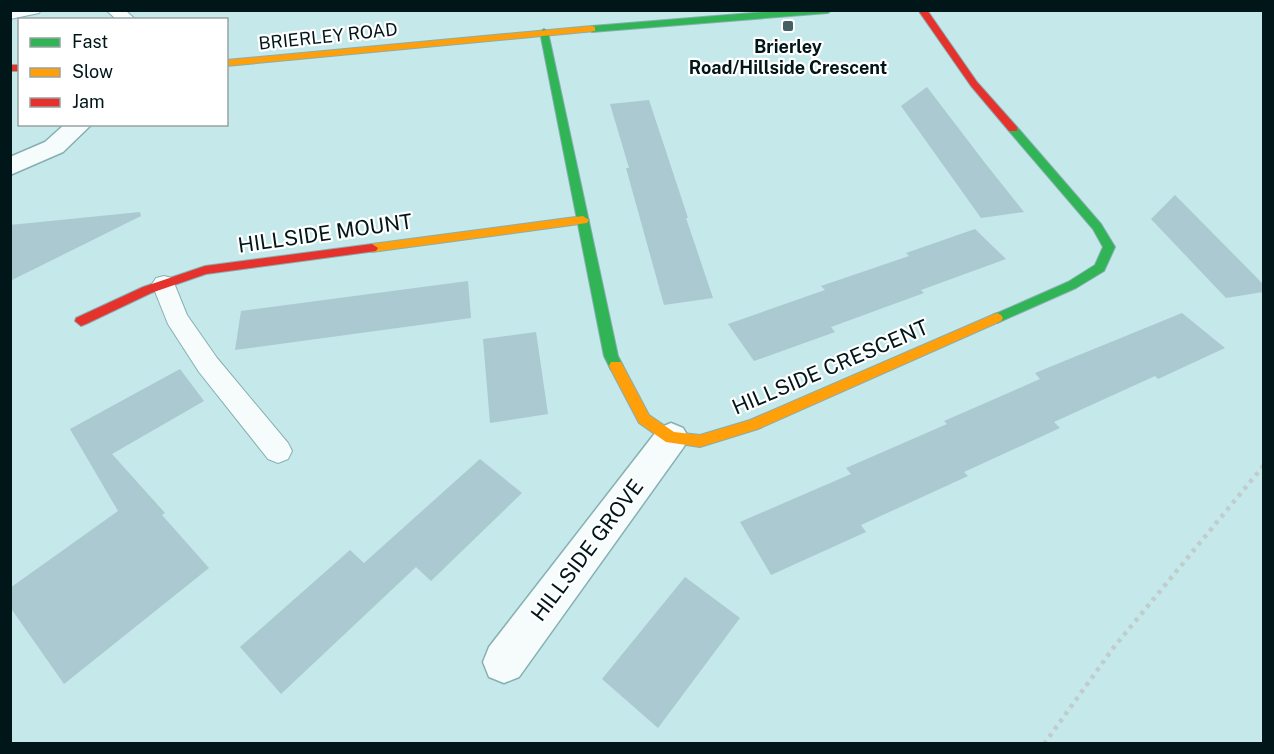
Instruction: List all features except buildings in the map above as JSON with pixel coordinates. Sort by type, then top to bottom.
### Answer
[{"type":"street","name":"BRIERLEY ROAD","points":[[228,63],[544,32],[828,10]]},
{"type":"street","name":"HILLSIDE CRESCENT","points":[[544,32],[611,356],[644,419],[671,438],[700,441],[753,425],[1072,285],[1100,268],[1108,247],[1097,227],[974,84],[922,10]]},
{"type":"street","points":[[10,167],[54,147],[78,126]]},
{"type":"street","name":"HILLSIDE MOUNT","points":[[81,321],[147,290],[205,270],[583,220]]},
{"type":"street","name":"HILLSIDE GROVE","points":[[504,662],[671,438]]},
{"type":"lane","points":[[10,14],[33,10]]},
{"type":"lane","points":[[164,284],[182,328],[208,365],[278,451]]},
{"type":"path","points":[[1044,744],[1114,647],[1263,465]]},
{"type":"traffic: fast","points":[[592,29],[828,10]]},
{"type":"traffic: fast","points":[[544,32],[611,356],[616,366]]},
{"type":"traffic: fast","points":[[997,318],[1072,285],[1100,268],[1109,247],[1097,227],[1013,129]]},
{"type":"traffic: slow","points":[[228,63],[592,29]]},
{"type":"traffic: slow","points":[[372,248],[583,220]]},
{"type":"traffic: slow","points":[[616,366],[644,419],[671,438],[700,441],[753,425],[997,318]]},
{"type":"traffic: jam","points":[[922,10],[974,84],[1013,129]]},
{"type":"traffic: jam","points":[[10,68],[18,68]]},
{"type":"traffic: jam","points":[[81,321],[147,290],[205,270],[372,248]]},
{"type":"place","name":"Brierley Road/Hillside Crescent","points":[[788,26]]}]
